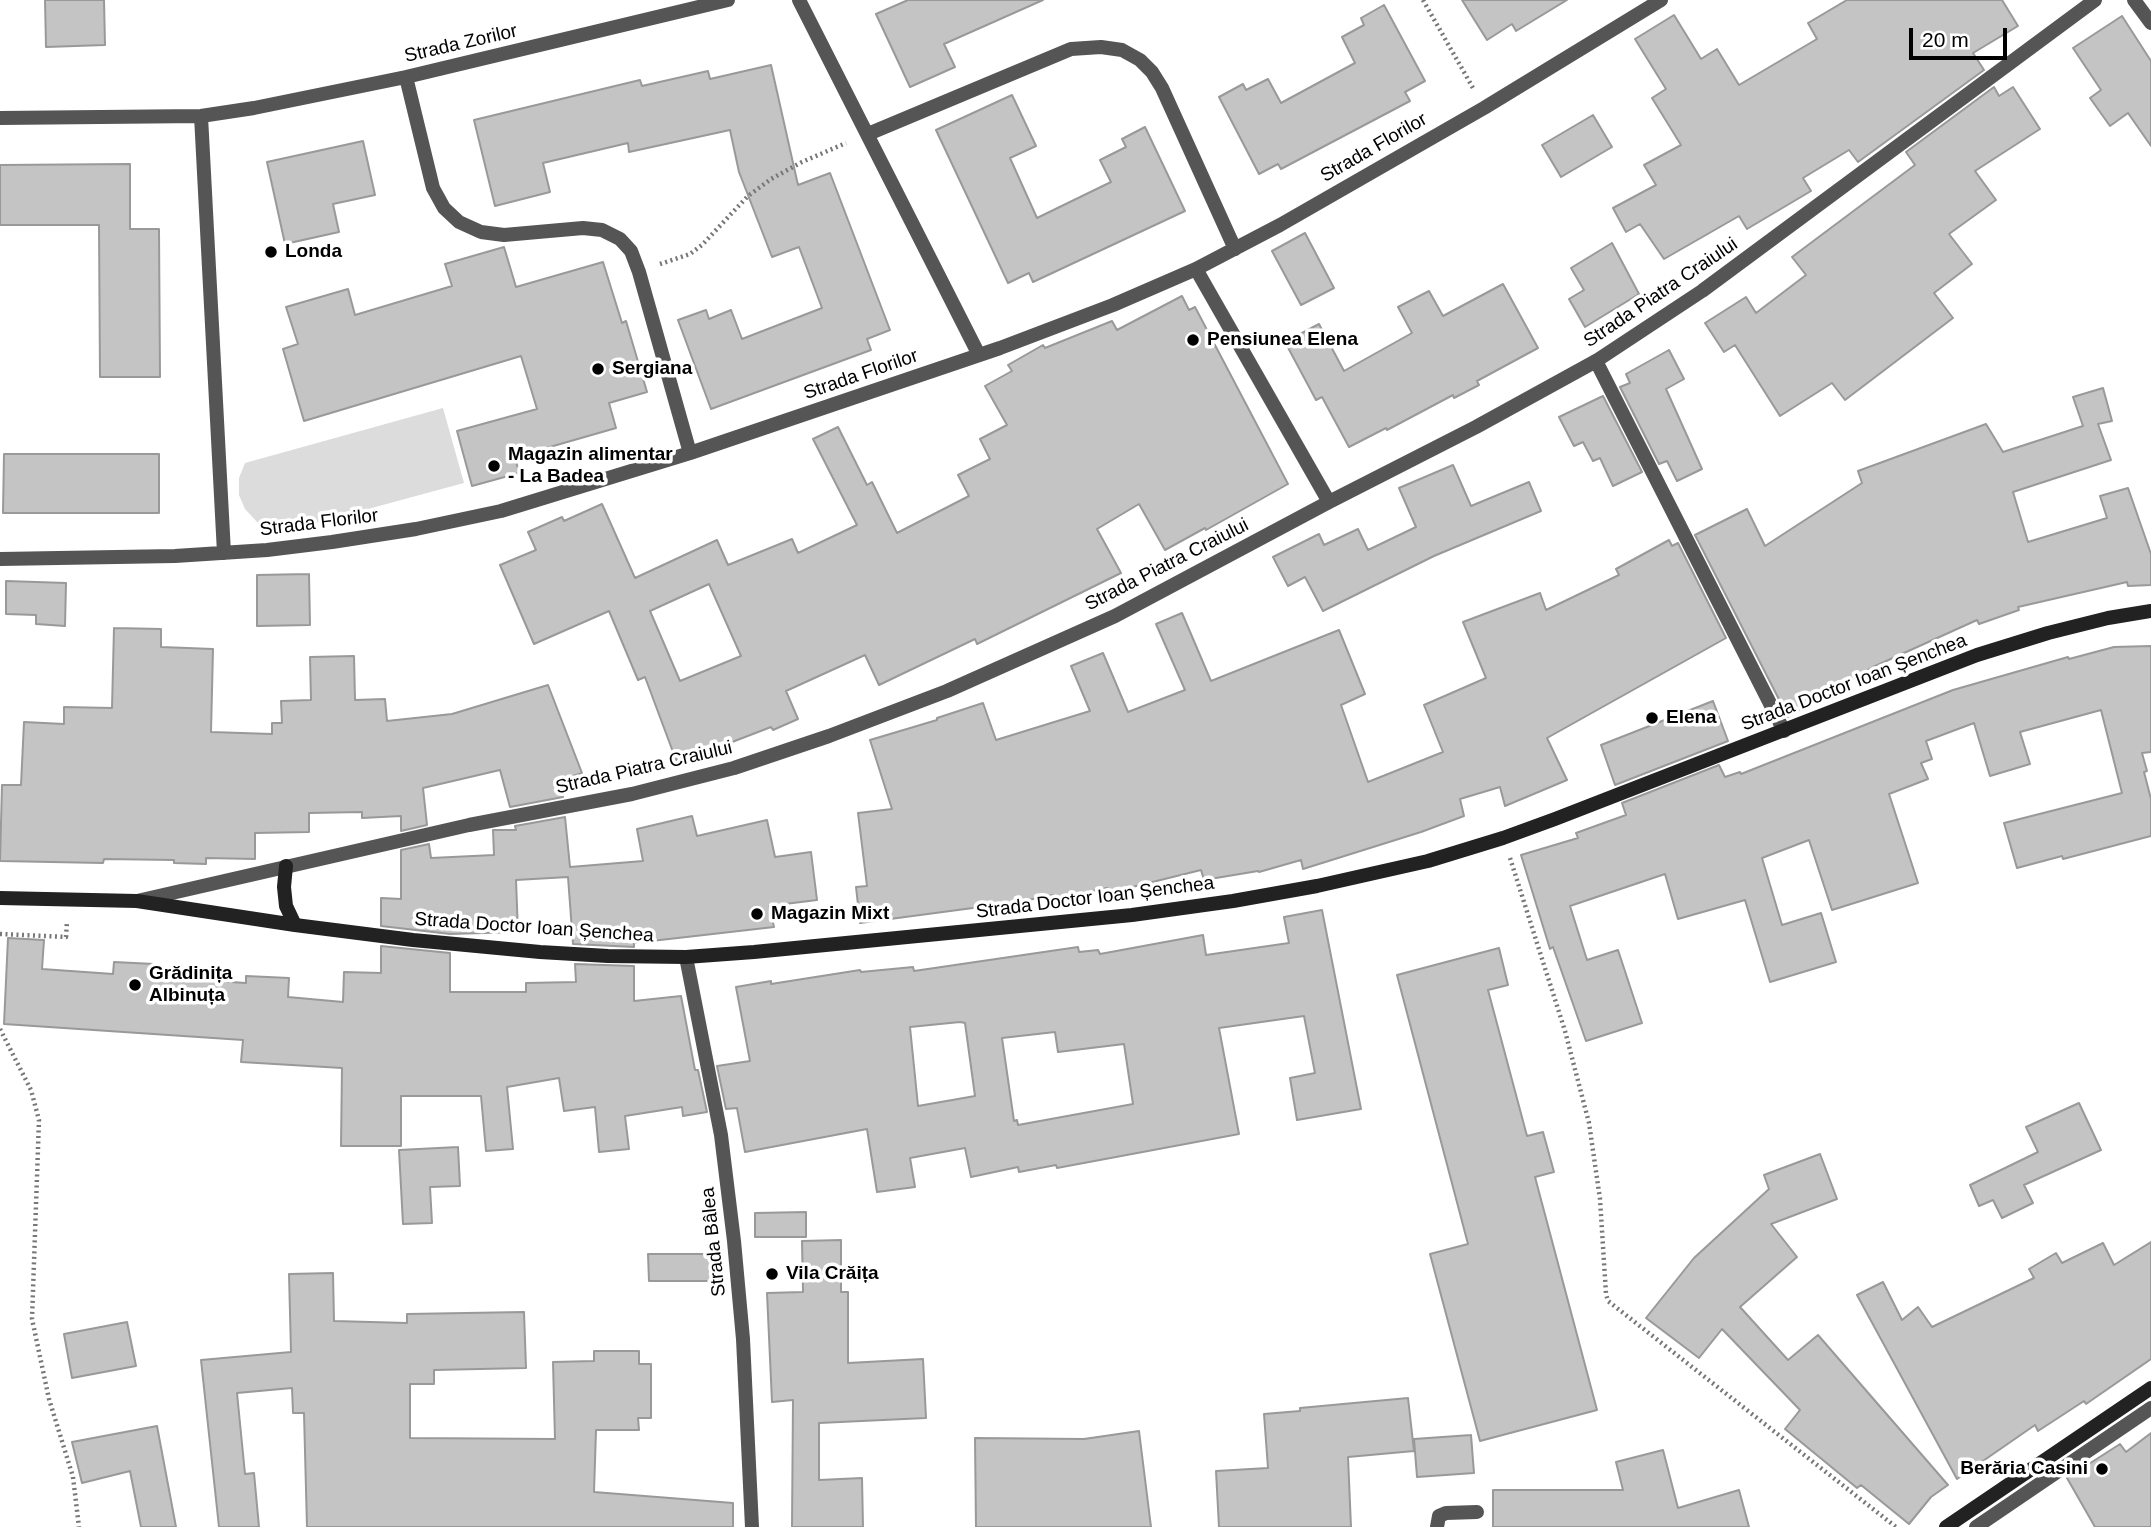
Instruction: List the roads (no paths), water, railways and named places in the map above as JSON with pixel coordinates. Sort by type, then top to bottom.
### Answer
[{"type":"main road","name":"Strada Doctor Ioan Șenchea","points":[[0,898],[137,901],[425,941],[608,956],[685,957],[805,948],[1132,915],[1233,901],[1360,878],[1428,861],[1503,838],[1977,655],[2048,632],[2151,611]]},
{"type":"main road","points":[[286,866],[286,906],[295,925]]},
{"type":"main road","points":[[1946,1527],[2151,1388]]},
{"type":"street","name":"Strada Zorilor","points":[[0,118],[201,116],[254,108],[406,77],[728,0]]},
{"type":"street","points":[[799,0],[979,355]]},
{"type":"street","name":"Strada Florilor","points":[[0,559],[223,553],[332,542],[416,529],[489,513],[607,480],[690,453],[979,355],[1114,305],[1196,269],[1236,249],[1484,107],[1661,0]]},
{"type":"street","points":[[2134,0],[2151,23]]},
{"type":"street","name":"Strada Piatra Craiului","points":[[137,901],[469,825],[632,794],[734,768],[829,736],[947,691],[1115,616],[1476,427],[1596,361],[1702,291],[2089,2]]},
{"type":"street","points":[[868,134],[1071,50],[1101,47],[1122,50],[1140,60],[1163,88],[1236,249]]},
{"type":"street","points":[[406,77],[433,188],[444,208],[458,222],[481,232],[504,235],[583,228],[602,230],[620,239],[631,251],[690,453]]},
{"type":"street","points":[[201,116],[223,553]]},
{"type":"street","points":[[1196,269],[1329,502]]},
{"type":"street","points":[[1596,361],[1784,731]]},
{"type":"street","name":"Strada Bâlea","points":[[685,957],[721,1135],[734,1241],[743,1339],[752,1527]]},
{"type":"street","points":[[1976,1527],[2151,1408]]},
{"type":"street","points":[[1437,1527],[1439,1516],[1446,1513],[1476,1512]]},
{"type":"place","name":"Londa","points":[[271,252]]},
{"type":"place","name":"Pensiunea Elena","points":[[1193,340]]},
{"type":"place","name":"Sergiana","points":[[598,369]]},
{"type":"place","name":"Magazin alimentar - La Badea","points":[[494,466]]},
{"type":"place","name":"Elena","points":[[1652,718]]},
{"type":"place","name":"Magazin Mixt","points":[[757,914]]},
{"type":"place","name":"Grădinița Albinuța","points":[[135,985]]},
{"type":"place","name":"Vila Crăița","points":[[772,1274]]},
{"type":"place","name":"Berăria Casini","points":[[2102,1469]]}]
